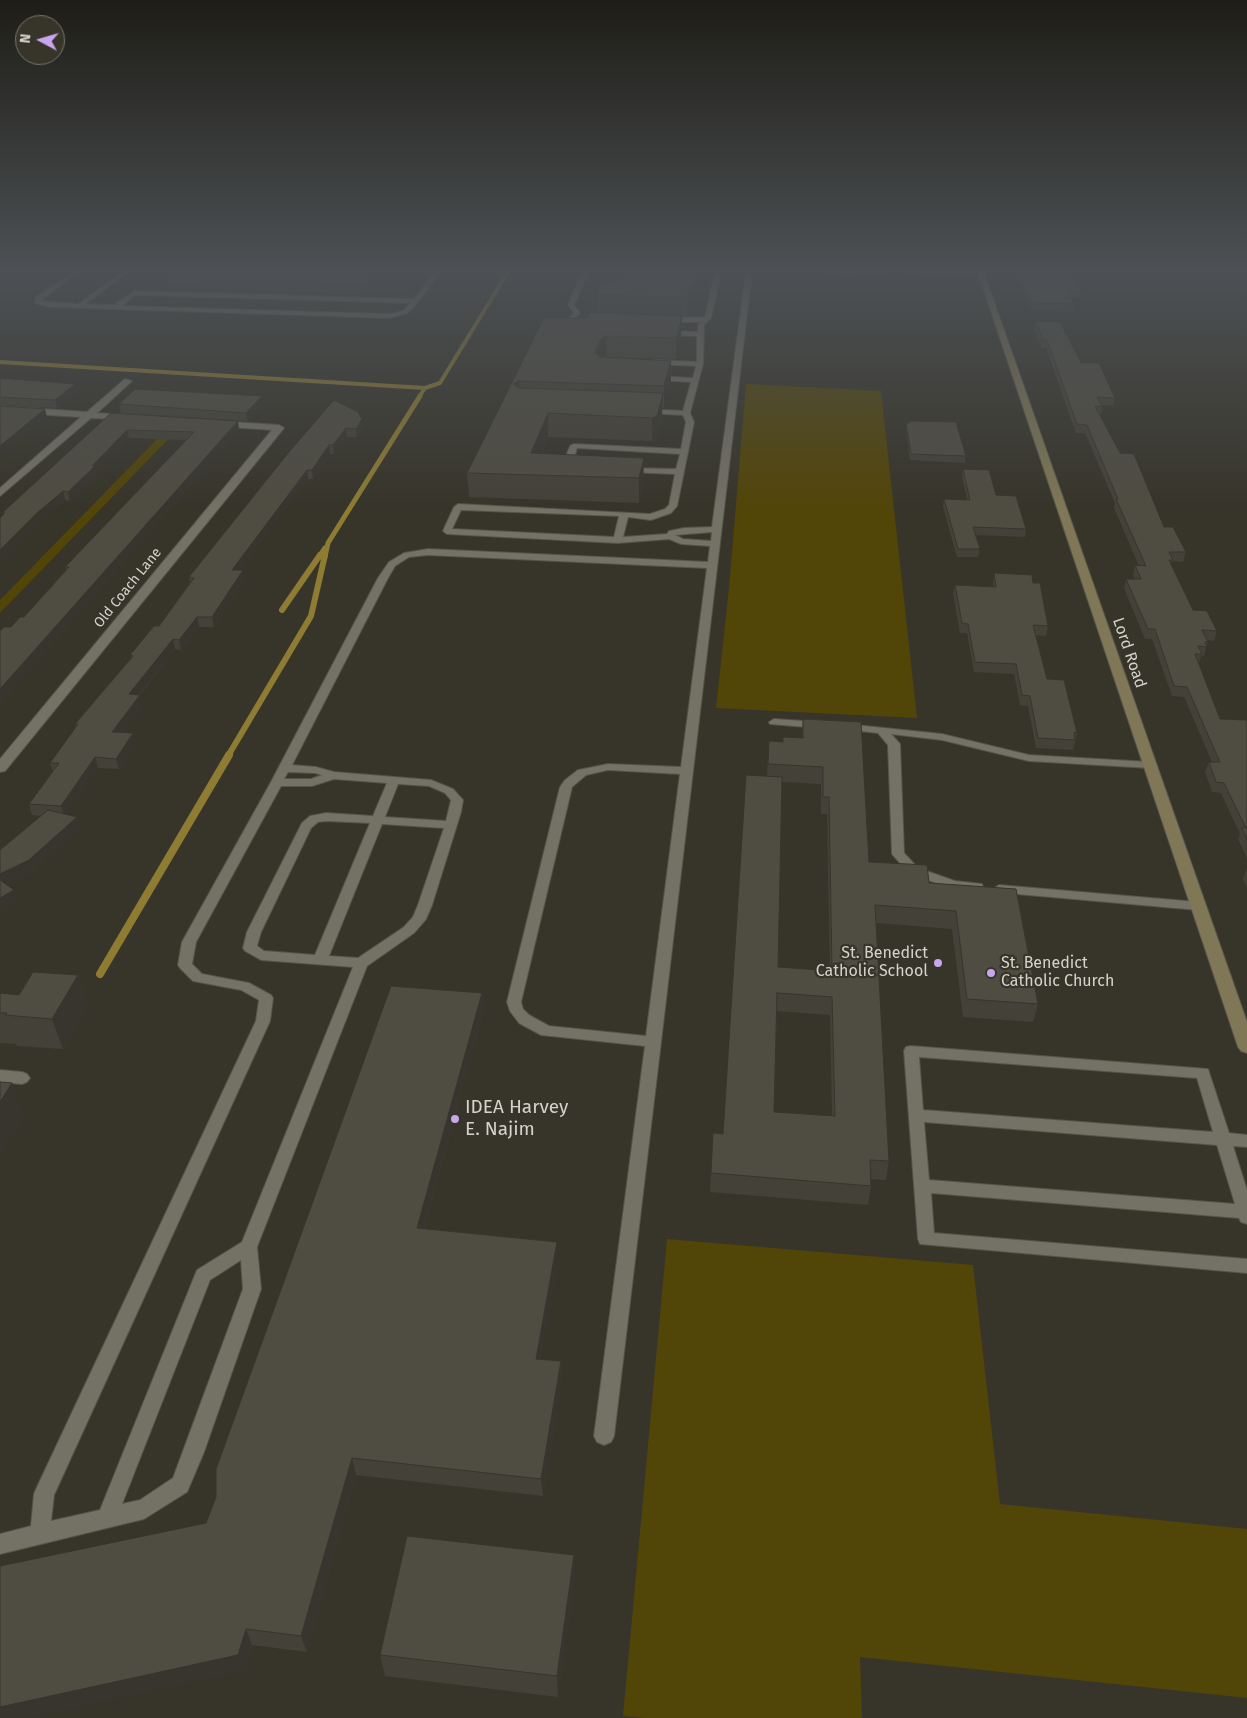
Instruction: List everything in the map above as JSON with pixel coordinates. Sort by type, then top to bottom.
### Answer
[{"type":"street","name":"Lord Road","points":[[1005,350],[1247,1047]]},
{"type":"street","points":[[0,493],[128,381]]},
{"type":"street","points":[[0,408],[136,419]]},
{"type":"street","name":"Old Coach Lane","points":[[0,768],[279,428],[212,424]]},
{"type":"lane","points":[[700,350],[697,380],[686,413],[690,422],[673,506],[668,512],[651,517],[624,514],[458,507],[447,531],[618,540],[670,536],[681,541],[715,544]]},
{"type":"lane","points":[[604,1436],[716,529],[742,350]]},
{"type":"lane","points":[[643,362],[700,364]]},
{"type":"lane","points":[[649,378],[697,380]]},
{"type":"lane","points":[[637,411],[686,413]]},
{"type":"lane","points":[[575,468],[566,467],[574,446],[684,452]]},
{"type":"lane","points":[[623,470],[680,472]]},
{"type":"lane","points":[[618,540],[624,514]]},
{"type":"lane","points":[[670,536],[672,533],[684,531],[716,529]]},
{"type":"lane","points":[[40,1534],[44,1494],[263,1020],[266,998],[244,986],[198,978],[185,966],[189,942],[392,564],[407,555],[428,552],[712,565]]},
{"type":"lane","points":[[774,722],[881,730],[942,737],[1028,758],[1150,765]]},
{"type":"lane","points":[[881,730],[894,744],[898,854],[914,872],[954,885],[1198,906]]},
{"type":"lane","points":[[654,1042],[546,1031],[524,1019],[517,1011],[514,1002],[566,787],[569,782],[582,772],[608,767],[686,771]]},
{"type":"lane","points":[[0,1544],[144,1509],[180,1485],[194,1452],[252,1289],[249,1247],[361,963],[409,930],[419,919],[451,825],[457,800],[449,791],[431,783],[333,776],[312,783],[280,775]]},
{"type":"lane","points":[[320,960],[394,780]]},
{"type":"lane","points":[[361,963],[261,955],[252,951],[250,944],[308,823],[314,819],[326,817],[451,825]]},
{"type":"lane","points":[[922,1186],[1246,1214],[1203,1073],[910,1051],[926,1239],[1247,1266]]},
{"type":"lane","points":[[0,1076],[22,1078]]},
{"type":"lane","points":[[916,1115],[1247,1141]]},
{"type":"lane","points":[[107,1518],[203,1275],[249,1247]]},
{"type":"shaded area","points":[[746,384],[881,391],[917,718],[716,708],[729,588]]},
{"type":"shaded area","points":[[168,428],[177,430],[0,613],[0,600]]},
{"type":"shaded area","points":[[667,1239],[973,1265],[1000,1504],[1247,1529],[1247,1698],[860,1657],[862,1718],[644,1718],[623,1716]]},
{"type":"building","points":[[528,350],[596,350],[595,352],[600,357],[671,361],[664,386],[519,381],[513,384],[519,388],[663,393],[657,416],[652,418],[548,413],[531,453],[644,458],[639,478],[467,473]]},
{"type":"building","points":[[1051,350],[1074,350],[1081,363],[1099,363],[1115,398],[1097,397],[1102,407],[1095,406],[1120,453],[1134,454],[1164,527],[1173,527],[1186,552],[1169,552],[1173,560],[1169,560],[1193,610],[1207,611],[1217,631],[1202,630],[1208,642],[1205,642],[1207,647],[1198,646],[1202,654],[1195,654],[1220,719],[1247,720],[1247,840],[1242,828],[1246,828],[1224,783],[1216,782],[1209,762],[1220,762],[1187,687],[1174,686],[1155,629],[1148,629],[1126,579],[1141,579],[1135,565],[1146,566],[1116,499],[1118,499],[1087,425],[1077,424]]},
{"type":"building","points":[[0,378],[75,384],[55,400],[0,397]]},
{"type":"building","points":[[135,389],[262,396],[246,413],[119,404]]},
{"type":"building","points":[[334,400],[358,412],[362,419],[356,429],[346,428],[333,445],[329,445],[312,470],[307,470],[232,570],[243,570],[212,617],[197,617],[179,640],[173,639],[129,694],[140,695],[112,732],[133,733],[116,759],[95,757],[61,806],[29,804],[59,763],[50,763],[78,724],[75,724],[133,656],[130,655],[154,626],[159,626],[194,578],[189,577],[289,452]]},
{"type":"building","points":[[0,406],[45,409],[0,446]]},
{"type":"building","points":[[111,413],[238,421],[0,689],[0,631],[4,627],[11,627],[20,617],[24,617],[69,567],[65,567],[194,432],[127,430],[92,466],[95,466],[68,492],[63,491],[37,513],[0,550],[0,518],[5,513],[2,513]]},
{"type":"building","points":[[909,421],[956,422],[966,456],[911,454],[906,423],[910,423]]},
{"type":"building","points":[[963,469],[989,470],[996,495],[1016,496],[1026,529],[973,527],[980,549],[958,549],[944,499],[970,500]]},
{"type":"building","points":[[994,573],[1032,575],[1033,583],[1040,583],[1048,626],[1033,625],[1047,679],[1064,680],[1077,733],[1074,732],[1075,740],[1038,738],[1030,696],[1022,695],[1016,664],[975,662],[968,624],[962,623],[955,585],[996,587]]},
{"type":"building","points":[[803,719],[861,722],[869,862],[927,865],[929,883],[1016,889],[1038,1004],[967,999],[956,911],[875,905],[889,1161],[870,1160],[871,1186],[711,1173],[713,1133],[723,1134],[746,775],[782,777],[778,967],[832,971],[829,797],[823,797],[823,767],[768,764],[769,741],[783,742],[783,737],[803,738]],"holes":[[[777,993],[832,997],[835,1116],[774,1112]]]},
{"type":"building","points":[[48,810],[77,817],[29,860],[0,874],[0,850]]},
{"type":"building","points":[[0,880],[14,890],[0,898]]},
{"type":"building","points":[[33,972],[78,975],[52,1019],[0,1013],[0,993],[19,995]]},
{"type":"building","points":[[391,986],[482,993],[417,1228],[557,1242],[536,1359],[561,1361],[541,1479],[352,1458],[301,1636],[246,1629],[238,1655],[0,1707],[0,1566],[206,1523],[216,1497],[216,1469]]},
{"type":"building","points":[[0,1082],[12,1083],[0,1102]]},
{"type":"building","points":[[407,1536],[574,1555],[557,1676],[380,1655]]},
{"type":"waterway","points":[[425,388],[440,383],[460,350]]},
{"type":"waterway","points":[[0,362],[425,388]]},
{"type":"waterway","points":[[419,397],[425,388]]},
{"type":"waterway","points":[[325,557],[328,543],[420,396]]},
{"type":"waterway","points":[[319,557],[325,548]]},
{"type":"waterway","points":[[282,610],[320,555]]},
{"type":"waterway","points":[[228,756],[311,616],[325,555]]},
{"type":"waterway","points":[[100,974],[229,755]]},
{"type":"place","name":"St. Benedict Catholic School","points":[[938,963]]},
{"type":"place","name":"St. Benedict Catholic Church","points":[[991,973]]},
{"type":"place","name":"IDEA Harvey E. Najim","points":[[455,1119]]}]
